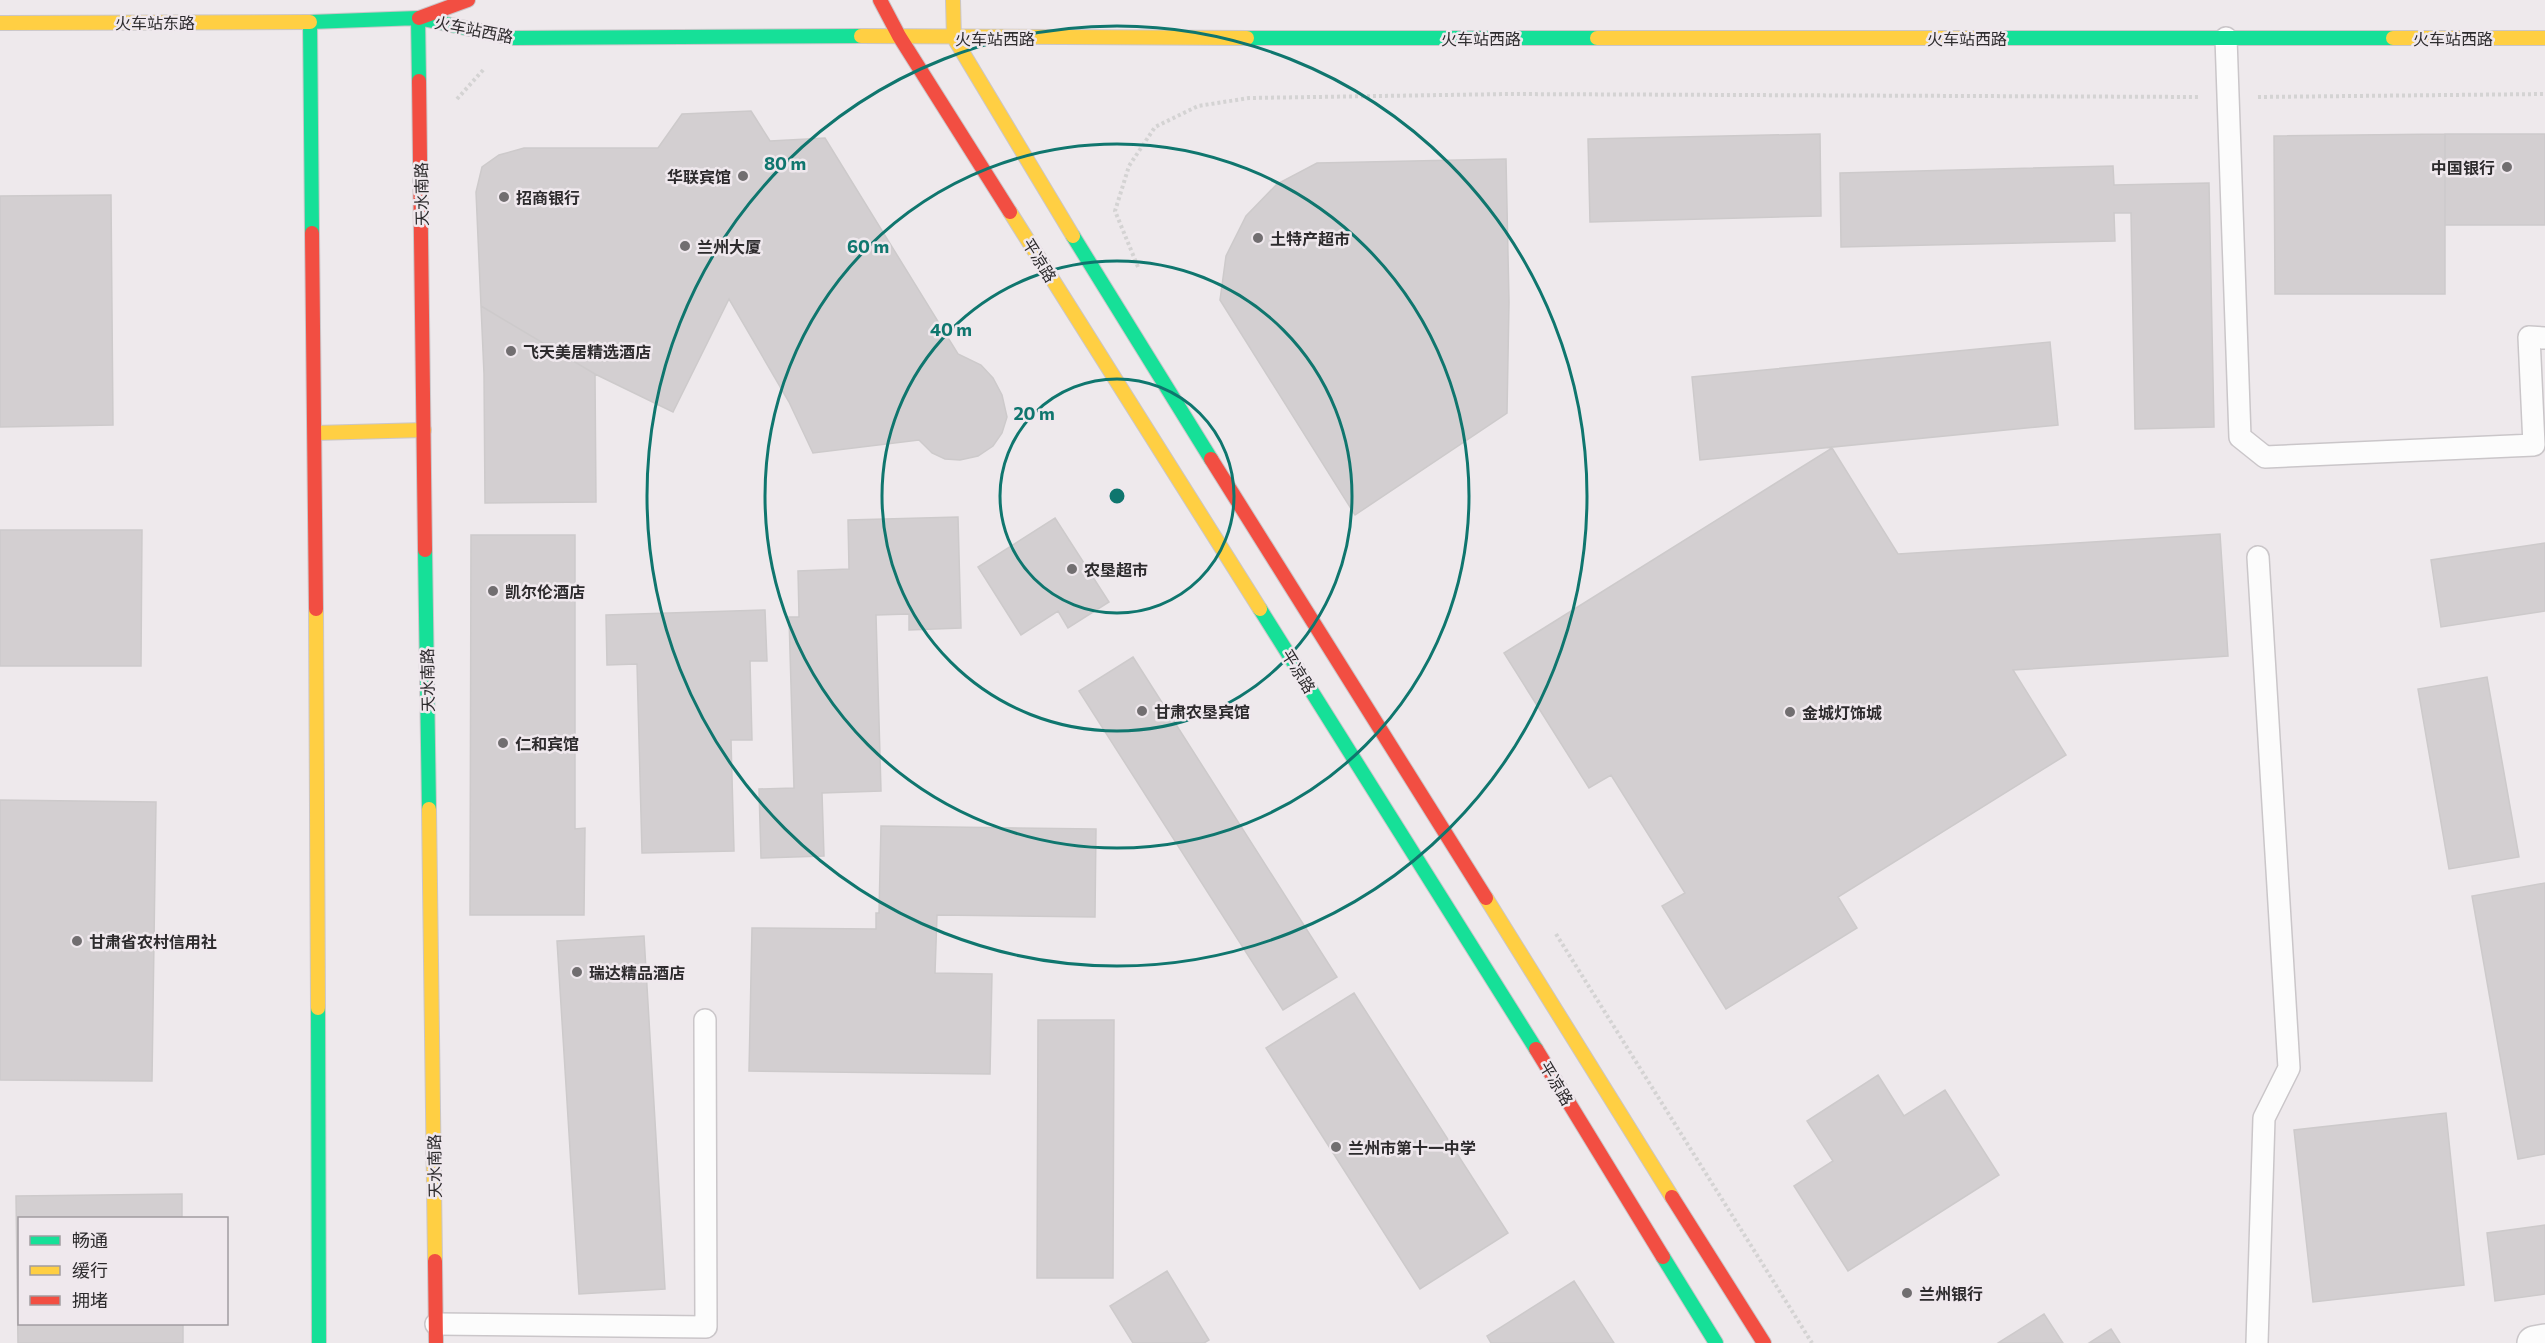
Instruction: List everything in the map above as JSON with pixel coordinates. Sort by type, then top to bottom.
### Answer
[{"type":"main road","name":"火车站西路","points":[[418,18],[468,0]]},
{"type":"main road","name":"平凉路","points":[[880,0],[899,36],[1497,985],[1716,1343]]},
{"type":"main road","points":[[953,0],[954,38],[1114,304],[1764,1343]]},
{"type":"main road","name":"火车站西路","points":[[310,22],[418,18],[513,38],[899,36],[954,38],[2545,38]]},
{"type":"main road","name":"天水南路","points":[[418,18],[436,1334]]},
{"type":"main road","points":[[310,22],[318,766],[319,1343]]},
{"type":"main road","name":"火车站东路","points":[[0,23],[310,22]]},
{"type":"main road","points":[[315,433],[424,430]]},
{"type":"street","points":[[2534,1343],[2545,1341]]},
{"type":"lane","points":[[2226,38],[2240,436],[2265,457],[2534,445],[2529,337],[2545,338]]},
{"type":"lane","points":[[2257,1343],[2264,1118],[2289,1068],[2258,557]]},
{"type":"lane","points":[[436,1334],[706,1327],[705,1020]]},
{"type":"path","points":[[1142,272],[1132,255],[1115,211],[1129,166],[1155,126],[1198,106],[1249,98],[1509,94],[2228,97],[2545,94]]},
{"type":"path","points":[[1551,928],[1812,1343]]},
{"type":"building","name":"兰州大厦","points":[[751,111],[770,141],[825,138],[958,354],[981,365],[993,378],[1002,395],[1007,417],[1002,433],[993,446],[978,456],[960,460],[945,459],[932,453],[919,440],[813,453],[789,402],[729,299],[673,412],[595,374],[481,306],[476,192],[482,167],[499,155],[524,148],[658,148],[682,114]]},
{"type":"building","points":[[1820,134],[1821,216],[1590,222],[1588,139]]},
{"type":"building","points":[[2445,134],[2445,294],[2275,294],[2274,136]]},
{"type":"building","points":[[2445,134],[2545,134],[2545,225],[2445,225]]},
{"type":"building","points":[[1506,159],[1509,302],[1507,413],[1355,515],[1220,300],[1226,256],[1246,216],[1277,184],[1317,163]]},
{"type":"building","points":[[2113,166],[2114,185],[2209,183],[2214,427],[2135,429],[2131,213],[2114,213],[2115,241],[1841,247],[1840,173]]},
{"type":"building","points":[[111,195],[113,425],[0,427],[0,196]]},
{"type":"building","points":[[481,306],[595,374],[596,502],[485,503]]},
{"type":"building","points":[[2050,342],[2058,425],[1700,460],[1692,377]]},
{"type":"building","name":"金城灯饰城","points":[[1832,448],[1898,554],[2220,534],[2228,656],[2013,670],[2066,755],[1838,897],[1857,928],[1726,1009],[1662,906],[1685,893],[1611,775],[1589,788],[1504,653]]},
{"type":"building","points":[[958,517],[961,628],[909,630],[909,614],[876,615],[881,791],[822,793],[824,856],[761,858],[759,789],[794,788],[789,617],[799,617],[798,571],[849,569],[848,520]]},
{"type":"building","points":[[1055,518],[1109,602],[1068,628],[1058,611],[1021,635],[978,567]]},
{"type":"building","points":[[0,530],[142,530],[141,666],[0,666]]},
{"type":"building","points":[[471,535],[575,535],[575,829],[585,828],[584,915],[470,915]]},
{"type":"building","points":[[2545,543],[2545,611],[2441,627],[2431,560]]},
{"type":"building","points":[[765,610],[767,661],[750,661],[752,740],[731,740],[734,851],[642,853],[637,664],[607,665],[606,615]]},
{"type":"building","points":[[1133,657],[1337,977],[1283,1010],[1079,691]]},
{"type":"building","points":[[2487,677],[2519,857],[2449,869],[2418,689]]},
{"type":"building","name":"甘肃省农村信用社","points":[[0,800],[156,802],[152,1081],[0,1080]]},
{"type":"building","points":[[881,826],[1096,829],[1095,917],[937,915],[935,973],[992,974],[990,1074],[749,1071],[752,928],[876,929],[876,913],[879,913]]},
{"type":"building","points":[[2545,883],[2545,1154],[2518,1159],[2472,896]]},
{"type":"building","points":[[644,936],[665,1289],[579,1294],[557,941]]},
{"type":"building","points":[[1354,993],[1508,1233],[1420,1289],[1266,1048]]},
{"type":"building","points":[[1038,1020],[1114,1020],[1113,1278],[1037,1278]]},
{"type":"building","points":[[1878,1075],[1904,1116],[1945,1090],[1999,1175],[1848,1271],[1794,1186],[1833,1161],[1807,1121]]},
{"type":"building","points":[[2446,1113],[2464,1285],[2313,1302],[2294,1130]]},
{"type":"building","points":[[182,1194],[182,1217],[18,1217],[18,1325],[183,1325],[183,1343],[18,1343],[16,1196]]},
{"type":"building","points":[[2545,1225],[2545,1294],[2495,1301],[2487,1233]]},
{"type":"building","points":[[1167,1271],[1209,1340],[1204,1343],[1133,1343],[1110,1306]]},
{"type":"building","points":[[1574,1281],[1614,1343],[1491,1343],[1487,1336]]},
{"type":"building","points":[[2044,1314],[2063,1343],[1998,1343]]},
{"type":"building","points":[[2111,1329],[2120,1343],[2089,1343]]},
{"type":"traffic: fast","points":[[418,18],[513,38],[861,36]]},
{"type":"traffic: fast","points":[[312,233],[310,22],[418,18],[419,81]]},
{"type":"traffic: fast","points":[[1247,38],[1597,38]]},
{"type":"traffic: fast","points":[[1986,38],[2393,38]]},
{"type":"traffic: fast","points":[[1073,236],[1211,459]]},
{"type":"traffic: fast","points":[[425,550],[429,809]]},
{"type":"traffic: fast","points":[[1260,609],[1536,1049]]},
{"type":"traffic: fast","points":[[318,1008],[319,1343]]},
{"type":"traffic: fast","points":[[1663,1257],[1716,1343]]},
{"type":"traffic: slow","points":[[953,0],[954,38],[1073,236]]},
{"type":"traffic: slow","points":[[0,23],[310,22]]},
{"type":"traffic: slow","points":[[861,36],[1247,38]]},
{"type":"traffic: slow","points":[[1597,38],[1986,38]]},
{"type":"traffic: slow","points":[[2393,38],[2545,38]]},
{"type":"traffic: slow","points":[[1010,212],[1260,609]]},
{"type":"traffic: slow","points":[[315,433],[424,430]]},
{"type":"traffic: slow","points":[[316,609],[318,1008]]},
{"type":"traffic: slow","points":[[429,809],[435,1261]]},
{"type":"traffic: slow","points":[[1486,898],[1672,1197]]},
{"type":"traffic: jam","points":[[419,18],[468,0]]},
{"type":"traffic: jam","points":[[880,0],[899,36],[1010,212]]},
{"type":"traffic: jam","points":[[419,81],[425,550]]},
{"type":"traffic: jam","points":[[312,233],[316,609]]},
{"type":"traffic: jam","points":[[1211,459],[1486,898]]},
{"type":"traffic: jam","points":[[1536,1049],[1663,1257]]},
{"type":"traffic: jam","points":[[1672,1197],[1764,1343]]},
{"type":"traffic: jam","points":[[435,1261],[436,1343]]},
{"type":"place","name":"中国银行","points":[[2507,167]]},
{"type":"place","name":"华联宾馆","points":[[743,176]]},
{"type":"place","name":"招商银行","points":[[504,197]]},
{"type":"place","name":"土特产超市","points":[[1258,238]]},
{"type":"place","name":"兰州大厦","points":[[685,246]]},
{"type":"place","name":"飞天美居精选酒店","points":[[511,351]]},
{"type":"place","name":"农垦超市","points":[[1072,569]]},
{"type":"place","name":"凯尔伦酒店","points":[[493,591]]},
{"type":"place","name":"甘肃农垦宾馆","points":[[1142,711]]},
{"type":"place","name":"金城灯饰城","points":[[1790,712]]},
{"type":"place","name":"仁和宾馆","points":[[503,743]]},
{"type":"place","name":"甘肃省农村信用社","points":[[77,941]]},
{"type":"place","name":"瑞达精品酒店","points":[[577,972]]},
{"type":"place","name":"兰州市第十一中学","points":[[1336,1147]]},
{"type":"place","name":"兰州银行","points":[[1907,1293]]}]
